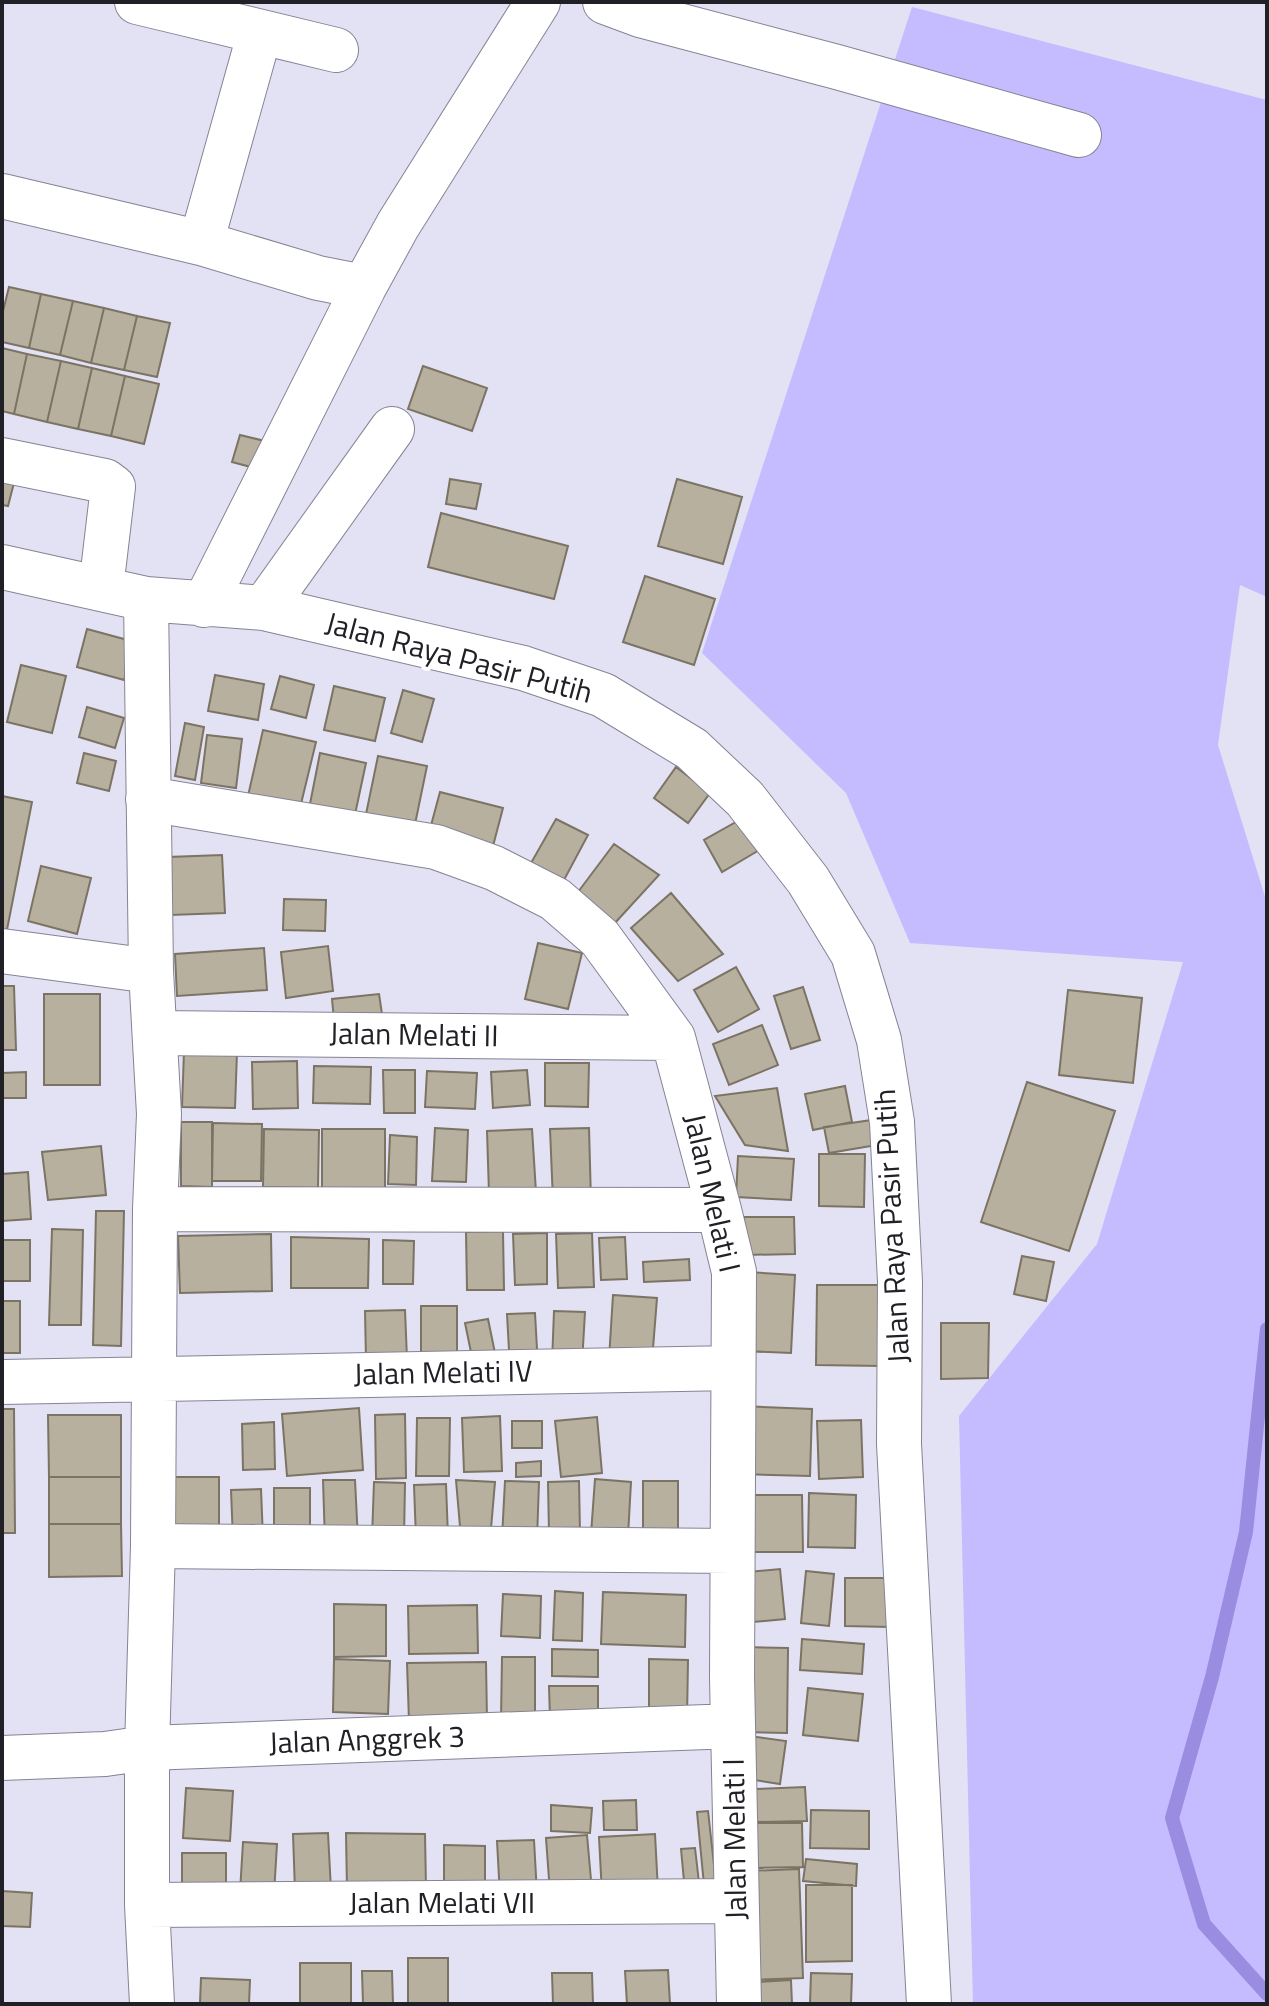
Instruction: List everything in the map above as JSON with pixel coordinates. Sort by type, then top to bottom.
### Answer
[{"type":"street","points":[[137,2],[336,50]]},
{"type":"street","points":[[204,605],[398,225],[538,2]]},
{"type":"street","points":[[605,2],[640,15],[1079,135]]},
{"type":"street","points":[[201,243],[260,32]]},
{"type":"street","points":[[2,196],[201,243],[318,278],[364,287]]},
{"type":"street","points":[[264,608],[392,429]]},
{"type":"street","points":[[2,460],[105,481],[113,487],[101,588]]},
{"type":"street","name":"Jalan Raya Pasir Putih","points":[[2,567],[146,599],[264,608],[523,668],[603,695],[692,749],[745,799],[808,880],[853,954],[879,1040],[892,1122],[900,1282],[899,1444],[929,2004]]},
{"type":"street","points":[[146,599],[151,971],[159,1114],[147,1748],[147,1905],[152,2004]]},
{"type":"street","name":"Jalan Melati I","points":[[148,799],[436,847],[494,868],[555,899],[600,938],[673,1038],[734,1272],[733,1726],[739,2004]]},
{"type":"street","points":[[2,951],[151,971]]},
{"type":"street","name":"Jalan Melati II","points":[[156,1033],[673,1038]]},
{"type":"street","points":[[155,1209],[719,1210]]},
{"type":"street","name":"Jalan Melati IV","points":[[2,1382],[733,1368]]},
{"type":"street","points":[[153,1546],[732,1551]]},
{"type":"street","name":"Jalan Anggrek 3","points":[[2,1758],[105,1754],[147,1748],[733,1726]]},
{"type":"street","name":"Jalan Melati VII","points":[[147,1905],[736,1901]]},
{"type":"shaded area","points":[[912,7],[1267,100],[1267,597],[1240,585],[1218,745],[1267,903],[1267,2004],[973,2004],[959,1416],[1097,1244],[1183,962],[910,943],[846,793],[702,653]]},
{"type":"building","points":[[9,287],[41,294],[29,348],[2,342],[2,315]]},
{"type":"building","points":[[41,294],[73,301],[60,355],[29,348]]},
{"type":"building","points":[[73,301],[104,308],[91,363],[60,355]]},
{"type":"building","points":[[104,308],[137,316],[124,370],[91,363]]},
{"type":"building","points":[[137,316],[170,323],[157,377],[124,370]]},
{"type":"building","points":[[2,348],[27,354],[14,414],[2,411]]},
{"type":"building","points":[[27,354],[61,361],[47,422],[14,414]]},
{"type":"building","points":[[61,361],[92,368],[78,429],[47,422]]},
{"type":"building","points":[[423,366],[487,388],[472,431],[408,409]]},
{"type":"building","points":[[92,368],[125,376],[111,436],[78,429]]},
{"type":"building","points":[[125,376],[159,384],[144,444],[111,436]]},
{"type":"building","points":[[240,435],[273,443],[266,471],[232,462]]},
{"type":"building","points":[[2,472],[16,475],[8,506],[2,505]]},
{"type":"building","points":[[450,479],[481,484],[476,509],[446,504]]},
{"type":"building","points":[[677,479],[742,497],[723,564],[658,546]]},
{"type":"building","points":[[441,513],[568,546],[554,599],[428,567]]},
{"type":"building","points":[[645,576],[715,599],[694,665],[623,642]]},
{"type":"building","points":[[87,629],[135,642],[124,680],[77,667]]},
{"type":"building","points":[[21,665],[66,676],[52,733],[7,722]]},
{"type":"building","points":[[215,675],[264,684],[258,720],[208,711]]},
{"type":"building","points":[[280,676],[314,685],[306,718],[271,709]]},
{"type":"building","points":[[334,686],[385,698],[375,741],[324,730]]},
{"type":"building","points":[[403,690],[434,699],[422,742],[391,733]]},
{"type":"building","points":[[87,707],[124,718],[115,748],[79,737]]},
{"type":"building","points":[[185,723],[204,727],[195,780],[175,776]]},
{"type":"building","points":[[263,730],[316,742],[300,808],[248,796]]},
{"type":"building","points":[[207,735],[242,739],[236,788],[201,783]]},
{"type":"building","points":[[84,753],[116,761],[109,791],[77,783]]},
{"type":"building","points":[[320,753],[366,763],[354,819],[309,809]]},
{"type":"building","points":[[378,756],[427,766],[414,829],[365,819]]},
{"type":"building","points":[[676,767],[710,793],[688,823],[654,798]]},
{"type":"building","points":[[440,792],[503,808],[493,846],[430,829]]},
{"type":"building","points":[[2,796],[32,802],[5,940],[2,940]]},
{"type":"building","points":[[743,818],[761,849],[722,872],[704,840]]},
{"type":"building","points":[[556,819],[588,835],[564,880],[531,863]]},
{"type":"building","points":[[614,844],[659,875],[614,924],[578,892]]},
{"type":"building","points":[[222,855],[225,913],[170,915],[168,857]]},
{"type":"building","points":[[41,866],[91,878],[77,934],[28,921]]},
{"type":"building","points":[[671,893],[723,954],[678,981],[631,928]]},
{"type":"building","points":[[284,899],[326,900],[325,931],[283,930]]},
{"type":"building","points":[[538,943],[582,953],[568,1009],[525,999]]},
{"type":"building","points":[[328,946],[333,991],[286,998],[281,952]]},
{"type":"building","points":[[264,948],[267,990],[177,996],[175,954]]},
{"type":"building","points":[[736,967],[759,1009],[718,1032],[694,990]]},
{"type":"building","points":[[2,986],[14,986],[16,1050],[2,1050]]},
{"type":"building","points":[[803,987],[820,1040],[791,1049],[774,996]]},
{"type":"building","points":[[1068,990],[1142,998],[1133,1083],[1059,1075]]},
{"type":"building","points":[[44,994],[100,994],[100,1085],[44,1085]]},
{"type":"building","points":[[379,994],[382,1014],[334,1020],[332,999]]},
{"type":"building","points":[[762,1025],[778,1065],[729,1085],[713,1044]]},
{"type":"building","points":[[184,1051],[237,1052],[235,1108],[182,1107]]},
{"type":"building","points":[[297,1061],[298,1108],[253,1109],[252,1062]]},
{"type":"building","points":[[545,1063],[589,1063],[588,1107],[545,1106]]},
{"type":"building","points":[[314,1066],[371,1067],[370,1104],[313,1103]]},
{"type":"building","points":[[383,1070],[415,1070],[415,1113],[384,1113]]},
{"type":"building","points":[[527,1070],[530,1105],[493,1108],[491,1072]]},
{"type":"building","points":[[427,1071],[477,1073],[475,1109],[425,1107]]},
{"type":"building","points":[[26,1072],[26,1098],[2,1098],[2,1073]]},
{"type":"building","points":[[1027,1082],[1115,1111],[1069,1251],[981,1222]]},
{"type":"building","points":[[845,1086],[852,1122],[813,1130],[805,1094]]},
{"type":"building","points":[[777,1088],[788,1151],[745,1145],[715,1096]]},
{"type":"building","points":[[885,1118],[889,1143],[829,1153],[824,1127]]},
{"type":"building","points":[[181,1122],[212,1122],[212,1187],[181,1186]]},
{"type":"building","points":[[213,1123],[262,1124],[261,1181],[212,1181]]},
{"type":"building","points":[[435,1128],[468,1130],[466,1182],[432,1181]]},
{"type":"building","points":[[589,1128],[591,1201],[553,1201],[550,1129]]},
{"type":"building","points":[[264,1129],[319,1130],[318,1188],[263,1187]]},
{"type":"building","points":[[322,1129],[385,1129],[385,1191],[322,1191]]},
{"type":"building","points":[[532,1129],[536,1192],[489,1194],[487,1131]]},
{"type":"building","points":[[390,1135],[417,1137],[416,1185],[388,1184]]},
{"type":"building","points":[[101,1146],[106,1195],[48,1200],[42,1152]]},
{"type":"building","points":[[819,1154],[865,1154],[864,1207],[819,1206]]},
{"type":"building","points":[[738,1156],[794,1159],[791,1200],[736,1197]]},
{"type":"building","points":[[28,1172],[31,1219],[2,1221],[2,1174]]},
{"type":"building","points":[[96,1211],[124,1211],[121,1346],[93,1345]]},
{"type":"building","points":[[744,1217],[794,1217],[795,1254],[745,1255]]},
{"type":"building","points":[[52,1229],[83,1230],[81,1325],[49,1325]]},
{"type":"building","points":[[503,1231],[504,1290],[467,1290],[466,1232]]},
{"type":"building","points":[[547,1233],[547,1284],[515,1285],[513,1234]]},
{"type":"building","points":[[592,1233],[594,1287],[558,1288],[556,1234]]},
{"type":"building","points":[[271,1234],[272,1291],[180,1293],[178,1236]]},
{"type":"building","points":[[291,1237],[369,1239],[368,1288],[291,1288]]},
{"type":"building","points":[[625,1237],[627,1279],[601,1280],[599,1238]]},
{"type":"building","points":[[2,1240],[30,1240],[30,1281],[2,1281]]},
{"type":"building","points":[[383,1240],[414,1241],[413,1284],[383,1284]]},
{"type":"building","points":[[1022,1256],[1054,1262],[1046,1301],[1014,1294]]},
{"type":"building","points":[[689,1259],[690,1280],[644,1282],[643,1262]]},
{"type":"building","points":[[747,1272],[795,1275],[791,1353],[743,1351]]},
{"type":"building","points":[[817,1285],[883,1285],[882,1366],[816,1365]]},
{"type":"building","points":[[613,1295],[657,1298],[652,1361],[609,1359]]},
{"type":"building","points":[[2,1301],[20,1301],[20,1353],[2,1353]]},
{"type":"building","points":[[421,1306],[457,1306],[457,1361],[421,1361]]},
{"type":"building","points":[[405,1310],[407,1359],[366,1360],[365,1311]]},
{"type":"building","points":[[554,1311],[585,1312],[582,1364],[552,1363]]},
{"type":"building","points":[[535,1313],[538,1367],[510,1368],[507,1314]]},
{"type":"building","points":[[488,1319],[495,1353],[472,1357],[465,1323]]},
{"type":"building","points":[[941,1323],[989,1323],[988,1378],[941,1379]]},
{"type":"building","points":[[741,1406],[812,1409],[810,1476],[740,1474]]},
{"type":"building","points":[[359,1408],[363,1470],[287,1476],[282,1414]]},
{"type":"building","points":[[2,1409],[14,1409],[15,1533],[2,1533]]},
{"type":"building","points":[[405,1414],[406,1478],[376,1479],[375,1415]]},
{"type":"building","points":[[48,1415],[121,1415],[121,1477],[49,1477]]},
{"type":"building","points":[[500,1416],[502,1471],[464,1472],[462,1418]]},
{"type":"building","points":[[597,1417],[602,1473],[561,1477],[555,1421]]},
{"type":"building","points":[[417,1418],[450,1418],[449,1476],[416,1476]]},
{"type":"building","points":[[861,1420],[863,1477],[819,1479],[817,1421]]},
{"type":"building","points":[[512,1421],[542,1421],[542,1448],[512,1448]]},
{"type":"building","points":[[274,1422],[275,1469],[243,1470],[242,1424]]},
{"type":"building","points":[[541,1461],[541,1476],[516,1477],[516,1463]]},
{"type":"building","points":[[49,1477],[121,1477],[121,1524],[49,1524]]},
{"type":"building","points":[[171,1477],[219,1477],[219,1539],[171,1538]]},
{"type":"building","points":[[595,1479],[631,1482],[628,1536],[591,1534]]},
{"type":"building","points":[[323,1480],[355,1480],[358,1540],[325,1542]]},
{"type":"building","points":[[456,1480],[495,1482],[490,1540],[461,1538]]},
{"type":"building","points":[[505,1481],[539,1482],[537,1540],[502,1538]]},
{"type":"building","points":[[579,1481],[580,1533],[549,1533],[548,1482]]},
{"type":"building","points":[[643,1481],[678,1481],[678,1546],[643,1546]]},
{"type":"building","points":[[374,1482],[405,1483],[404,1539],[372,1538]]},
{"type":"building","points":[[446,1484],[448,1537],[416,1539],[414,1485]]},
{"type":"building","points":[[274,1488],[310,1488],[310,1544],[274,1543]]},
{"type":"building","points":[[261,1489],[263,1539],[233,1540],[231,1490]]},
{"type":"building","points":[[809,1493],[856,1495],[855,1548],[808,1547]]},
{"type":"building","points":[[746,1495],[802,1495],[803,1552],[746,1552]]},
{"type":"building","points":[[49,1524],[121,1524],[122,1576],[49,1577]]},
{"type":"building","points":[[780,1569],[785,1619],[742,1623],[737,1573]]},
{"type":"building","points":[[806,1571],[834,1574],[829,1626],[801,1623]]},
{"type":"building","points":[[845,1578],[890,1578],[890,1627],[845,1626]]},
{"type":"building","points":[[555,1591],[583,1593],[582,1641],[553,1640]]},
{"type":"building","points":[[603,1592],[686,1595],[685,1647],[601,1644]]},
{"type":"building","points":[[503,1594],[541,1596],[540,1638],[501,1636]]},
{"type":"building","points":[[334,1604],[386,1605],[386,1656],[334,1657]]},
{"type":"building","points":[[477,1605],[478,1653],[409,1654],[408,1606]]},
{"type":"building","points":[[802,1639],[864,1644],[862,1674],[800,1670]]},
{"type":"building","points":[[746,1647],[788,1648],[787,1733],[745,1732]]},
{"type":"building","points":[[552,1649],[598,1650],[598,1677],[552,1676]]},
{"type":"building","points":[[502,1657],[535,1657],[535,1720],[501,1720]]},
{"type":"building","points":[[334,1659],[390,1661],[388,1714],[333,1712]]},
{"type":"building","points":[[649,1659],[688,1660],[687,1719],[649,1718]]},
{"type":"building","points":[[486,1662],[487,1720],[409,1721],[407,1663]]},
{"type":"building","points":[[549,1686],[598,1686],[598,1720],[550,1719]]},
{"type":"building","points":[[808,1688],[863,1694],[858,1741],[803,1735]]},
{"type":"building","points":[[749,1736],[786,1741],[780,1784],[742,1778]]},
{"type":"building","points":[[805,1787],[807,1821],[756,1822],[755,1789]]},
{"type":"building","points":[[186,1788],[233,1791],[230,1841],[183,1838]]},
{"type":"building","points":[[636,1800],[637,1830],[604,1830],[603,1801]]},
{"type":"building","points":[[551,1805],[592,1808],[590,1833],[551,1831]]},
{"type":"building","points":[[811,1810],[869,1811],[869,1849],[810,1848]]},
{"type":"building","points":[[708,1811],[716,1883],[704,1885],[697,1812]]},
{"type":"building","points":[[749,1823],[802,1823],[803,1867],[749,1868]]},
{"type":"building","points":[[328,1833],[331,1890],[295,1891],[293,1834]]},
{"type":"building","points":[[346,1833],[425,1834],[426,1889],[347,1890]]},
{"type":"building","points":[[655,1834],[658,1891],[602,1894],[599,1837]]},
{"type":"building","points":[[587,1835],[592,1891],[550,1893],[546,1838]]},
{"type":"building","points":[[534,1840],[537,1894],[500,1896],[497,1841]]},
{"type":"building","points":[[243,1842],[277,1844],[274,1894],[240,1892]]},
{"type":"building","points":[[444,1845],[485,1846],[485,1889],[444,1889]]},
{"type":"building","points":[[695,1848],[701,1900],[686,1902],[681,1849]]},
{"type":"building","points":[[182,1853],[226,1853],[226,1895],[182,1895]]},
{"type":"building","points":[[806,1859],[857,1864],[856,1886],[803,1881]]},
{"type":"building","points":[[799,1869],[803,1978],[751,1980],[747,1871]]},
{"type":"building","points":[[806,1885],[852,1885],[852,1961],[806,1962]]},
{"type":"building","points":[[2,1891],[32,1893],[30,1927],[2,1926]]},
{"type":"building","points":[[408,1958],[448,1958],[448,2004],[408,2004]]},
{"type":"building","points":[[300,1963],[351,1963],[351,2004],[300,2004]]},
{"type":"building","points":[[668,1970],[670,2004],[627,2004],[625,1971]]},
{"type":"building","points":[[362,1971],[392,1971],[393,2004],[363,2004]]},
{"type":"building","points":[[552,1973],[592,1973],[593,2004],[553,2004]]},
{"type":"building","points":[[811,1973],[852,1974],[851,2004],[810,2004]]},
{"type":"building","points":[[201,1978],[250,1980],[249,2004],[200,2003]]},
{"type":"building","points":[[791,1980],[792,2004],[745,2004],[744,1983]]},
{"type":"waterway","points":[[1267,1329],[1246,1532],[1212,1677],[1172,1818],[1204,1924],[1267,1994]]}]
